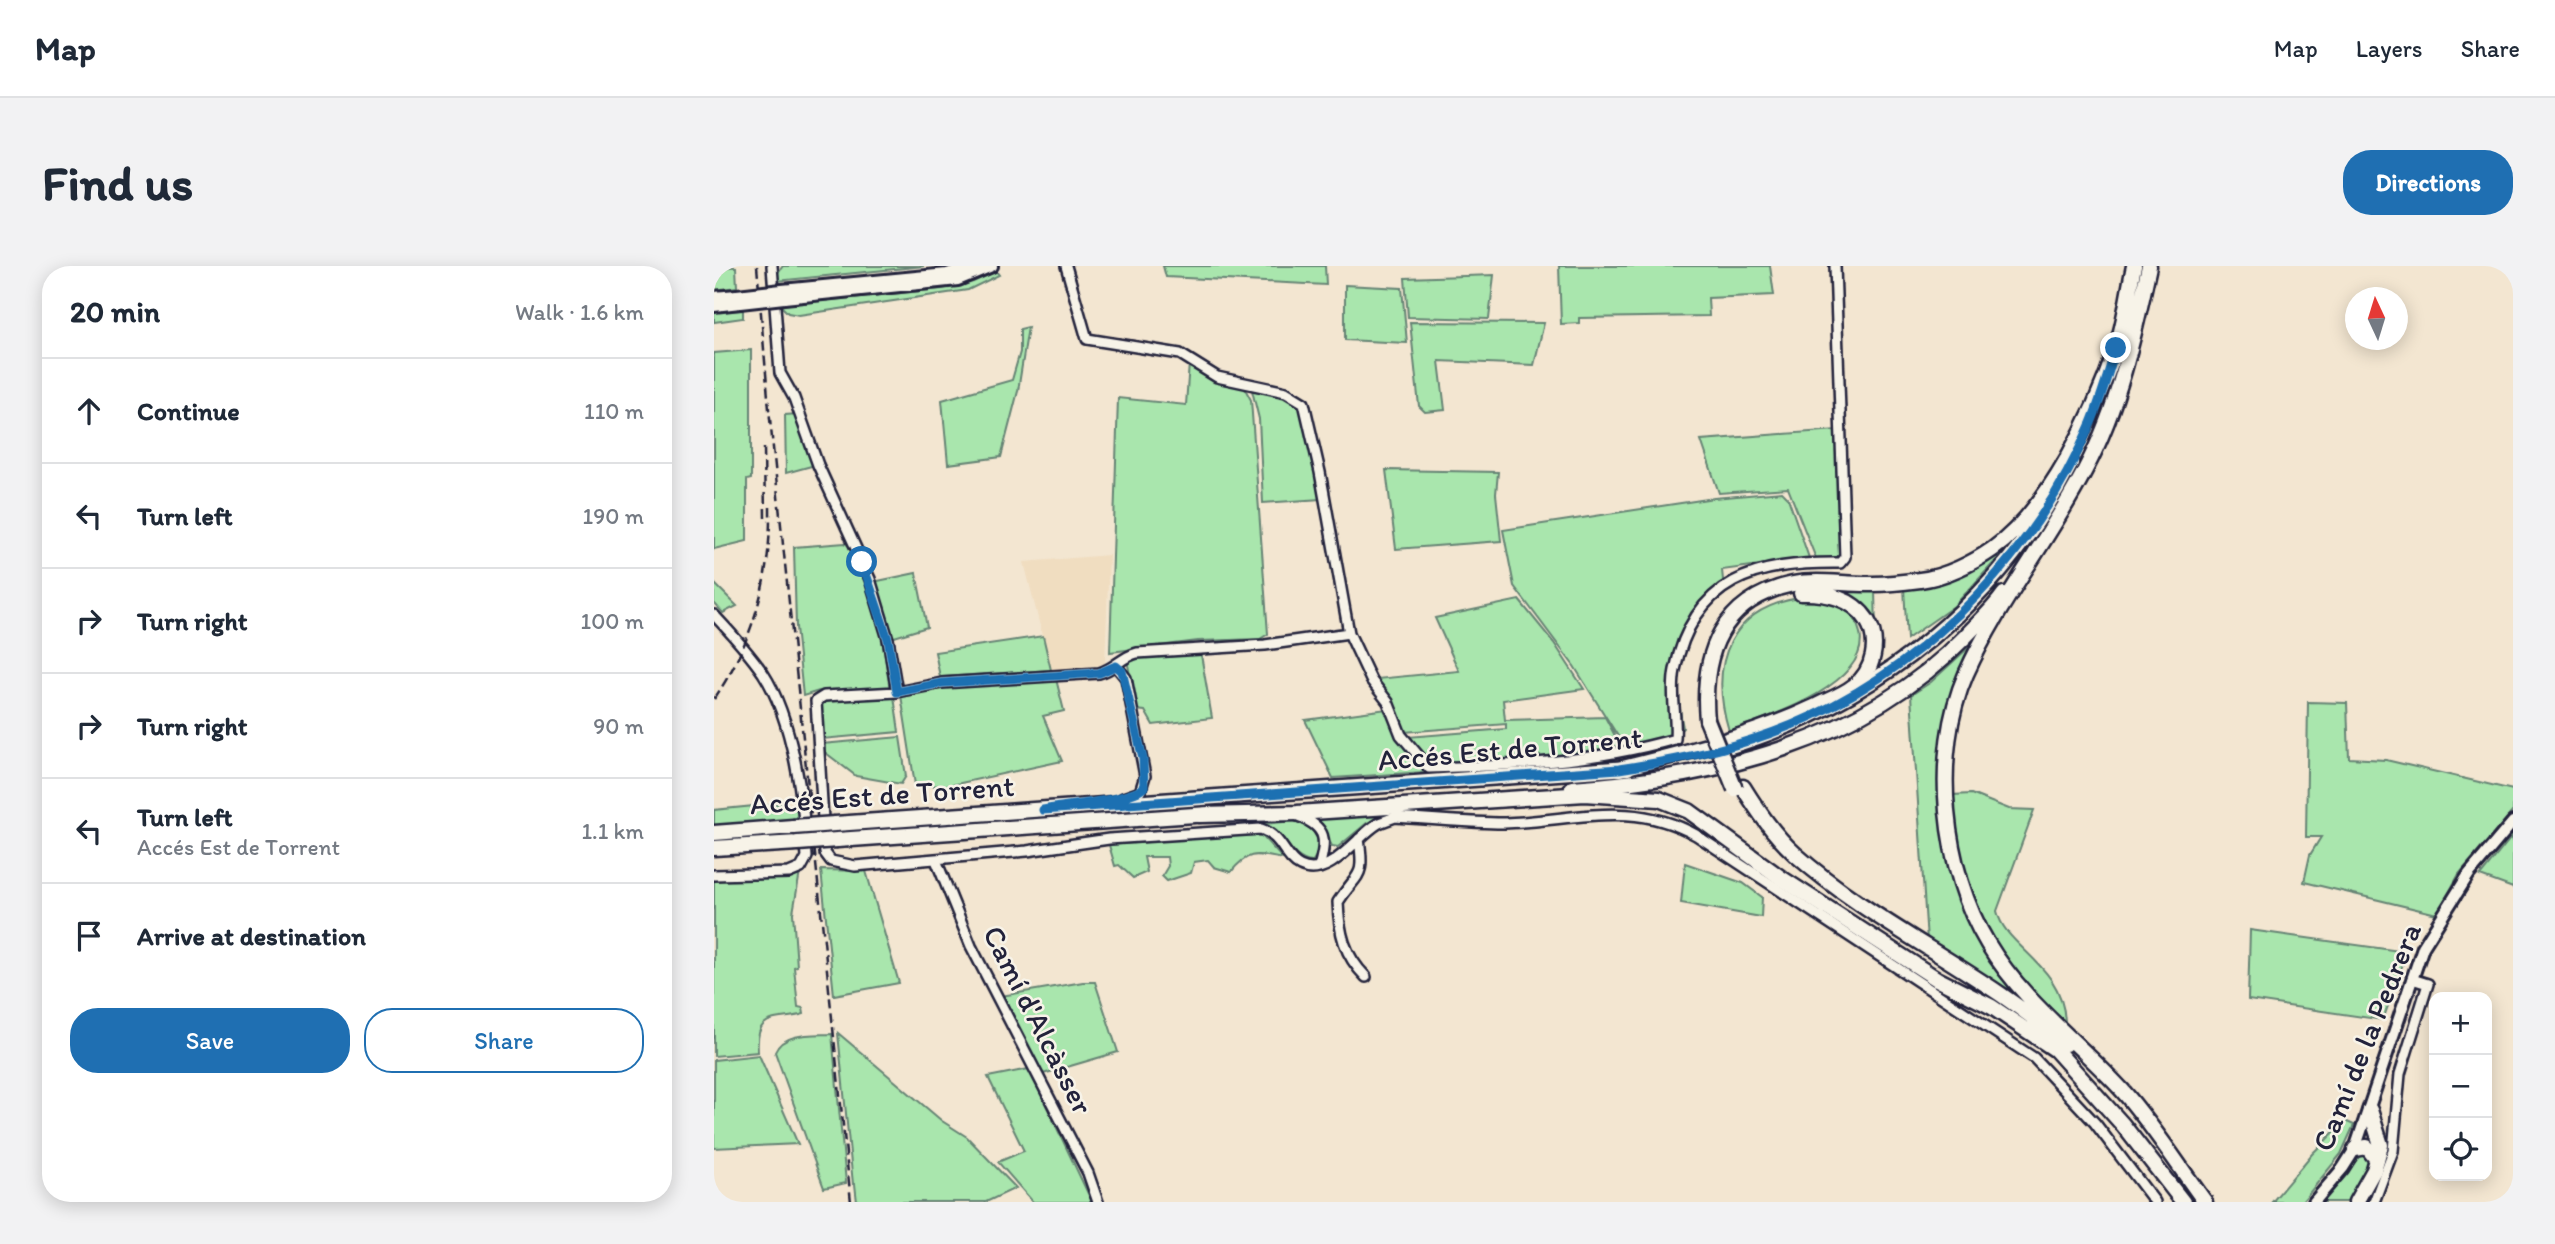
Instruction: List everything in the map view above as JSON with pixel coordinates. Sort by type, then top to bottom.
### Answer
[{"type":"main road","points":[[2134,266],[2116,348],[2055,480],[2023,525],[1992,550],[1958,569],[1924,580],[1873,584],[1794,584],[1762,594],[1730,617],[1714,645],[1705,677],[1712,719],[1739,788],[1767,835],[1791,861],[1837,899],[2018,1018],[2059,1052],[2123,1125],[2183,1202]]},
{"type":"main road","points":[[2150,266],[2130,351],[2104,430],[2086,470],[1965,676],[1950,744],[1946,784],[1950,839],[1966,898],[1988,944],[2022,990],[2123,1092],[2205,1202]]},
{"type":"main road","name":"Accés Est de Torrent","points":[[714,833],[1619,769],[1689,758],[1758,738],[1812,716],[1862,690],[1925,644],[1982,592],[2028,535],[2061,483],[2091,423],[2116,348]]},
{"type":"main road","name":"Accés Est de Torrent","points":[[714,848],[1622,785],[1692,775],[1763,756],[1817,737],[1876,709],[1936,668],[1999,602],[2086,470]]},
{"type":"main road","points":[[1619,769],[1770,728],[1855,686],[1871,664],[1874,649],[1874,638],[1864,616],[1839,598],[1817,592],[1794,593],[1766,601],[1735,625],[1721,648],[1715,674],[1712,719]]},
{"type":"main road","points":[[1739,788],[1794,853],[1840,890],[2019,1008],[2081,1058],[2119,1097],[2205,1202]]},
{"type":"main road","points":[[1199,815],[1290,813],[1585,794],[1659,799],[1708,823],[1792,885],[1937,979],[1992,1007],[2059,1052]]},
{"type":"main road","points":[[2356,1202],[2378,1160],[2380,1136],[2370,1110]]},
{"type":"main road","points":[[2355,1149],[2367,1147],[2378,1160]]},
{"type":"street","points":[[772,266],[780,373],[794,398],[818,465],[870,579],[888,639],[897,692]]},
{"type":"street","points":[[714,306],[739,299],[947,274],[972,266]]},
{"type":"street","points":[[783,294],[947,281],[992,266]]},
{"type":"street","points":[[1066,266],[1087,339],[1180,354],[1217,377],[1286,392],[1304,403],[1321,472],[1349,633],[1371,680],[1388,702],[1401,735],[1429,768],[1562,761],[1646,748],[1675,739],[1675,671],[1684,639],[1703,607],[1728,583],[1762,569],[1780,565],[1840,563],[1845,557],[1835,266]]},
{"type":"street","points":[[714,297],[739,299]]},
{"type":"street","points":[[714,615],[763,673],[782,715],[798,775],[807,857],[801,868],[789,873],[714,876]]},
{"type":"street","points":[[1349,633],[1265,645],[1137,653],[1127,655],[1116,666],[1099,673],[942,683],[897,692],[834,694],[816,701],[825,853],[831,861],[841,865],[936,860],[1109,839],[1248,829],[1270,833],[1299,866],[1319,867],[1345,852],[1378,823],[1395,817],[1498,823],[1623,812],[1668,820],[1696,835],[2034,1058],[2095,1123],[2155,1202]]},
{"type":"street","points":[[1043,810],[1076,803],[1125,798],[1140,792],[1146,781],[1126,678],[1116,666]]},
{"type":"street","points":[[1290,813],[1316,826],[1326,843],[1336,851],[1345,852]]},
{"type":"street","name":"Camí de la Pedrera","points":[[2314,1202],[2343,1168],[2355,1149],[2423,947],[2469,874],[2513,822]]},
{"type":"street","points":[[1359,839],[1363,863],[1360,877],[1338,902],[1338,919],[1346,952],[1366,977]]},
{"type":"street","points":[[1319,867],[1326,843]]},
{"type":"street","name":"Camí d'Alcàsser","points":[[936,860],[971,946],[1088,1173],[1098,1202]]},
{"type":"street","points":[[2374,1202],[2393,1151],[2399,1083],[2428,984],[2412,979]]},
{"type":"shaded area","points":[[1109,555],[1105,665],[1051,670],[1024,562]]},
{"type":"green space","points":[[714,266],[736,267],[737,287],[714,290]]},
{"type":"green space","points":[[783,266],[924,266],[777,281],[776,275]]},
{"type":"green space","points":[[1163,266],[1325,266],[1326,285],[1166,277]]},
{"type":"green space","points":[[1559,266],[1770,266],[1774,295],[1708,298],[1709,316],[1579,318],[1579,323],[1561,324]]},
{"type":"green space","points":[[996,271],[999,275],[968,290],[799,315],[788,313],[780,305],[942,289],[973,282]]},
{"type":"green space","points":[[1494,275],[1489,319],[1408,317],[1405,278]]},
{"type":"green space","points":[[1345,285],[1402,288],[1407,343],[1345,340]]},
{"type":"green space","points":[[743,310],[743,318],[714,322],[714,312]]},
{"type":"green space","points":[[1410,322],[1544,323],[1534,365],[1439,361],[1445,410],[1425,412],[1419,406]]},
{"type":"green space","points":[[1028,327],[1018,391],[1001,457],[948,464],[942,400],[1012,380],[1020,352],[1020,329]]},
{"type":"green space","points":[[751,350],[751,479],[747,480],[747,541],[714,549],[714,353]]},
{"type":"green space","points":[[1189,363],[1243,385],[1251,400],[1268,634],[1260,639],[1198,641],[1110,652],[1118,398],[1186,405]]},
{"type":"green space","points":[[1251,386],[1281,393],[1302,406],[1321,499],[1263,503],[1259,419]]},
{"type":"green space","points":[[798,414],[815,465],[786,473],[785,415]]},
{"type":"green space","points":[[1837,430],[1845,564],[1817,561],[1788,488],[1719,493],[1701,440]]},
{"type":"green space","points":[[1386,470],[1498,472],[1496,494],[1501,541],[1396,549]]},
{"type":"green space","points":[[1782,492],[1788,498],[1809,558],[1722,570],[1724,590],[1698,621],[1684,653],[1679,689],[1683,728],[1675,736],[1626,749],[1574,666],[1514,586],[1503,530],[1714,498]]},
{"type":"green space","points":[[845,543],[856,554],[871,589],[890,689],[819,691],[803,696],[796,627],[794,547]]},
{"type":"green space","points":[[2011,544],[1954,606],[1907,639],[1904,588],[1992,556]]},
{"type":"green space","points":[[916,573],[927,627],[891,638],[873,582]]},
{"type":"green space","points":[[714,583],[737,606],[723,613],[714,603]]},
{"type":"green space","points":[[1829,588],[1875,590],[1876,632]]},
{"type":"green space","points":[[1807,597],[1847,610],[1857,623],[1860,633],[1859,652],[1849,668],[1812,697],[1767,718],[1729,731],[1721,682],[1724,660],[1731,641],[1743,625],[1759,612],[1781,602]]},
{"type":"green space","points":[[1519,600],[1554,643],[1584,689],[1503,700],[1505,720],[1605,717],[1622,749],[1501,763],[1428,763],[1407,737],[1506,729],[1506,724],[1404,732],[1376,679],[1459,671],[1435,618]]},
{"type":"green space","points":[[1043,636],[1051,670],[940,677],[935,652]]},
{"type":"green space","points":[[1979,638],[1948,719],[1955,878],[2033,1014],[1927,941],[1911,695],[1931,682]]},
{"type":"green space","points":[[1200,649],[1212,718],[1153,725],[1145,711],[1136,710],[1127,659]]},
{"type":"green space","points":[[1056,679],[1064,711],[1043,716],[1062,761],[947,786],[915,785],[901,695],[924,688]]},
{"type":"green space","points":[[851,694],[894,696],[899,732],[822,739],[821,704]]},
{"type":"green space","points":[[2308,702],[2347,703],[2349,758],[2386,760],[2513,790],[2513,811],[2459,874],[2437,914],[2304,882],[2310,855],[2321,837],[2306,837]]},
{"type":"green space","points":[[1387,709],[1425,772],[1333,778],[1305,720]]},
{"type":"green space","points":[[900,737],[906,776],[901,784],[856,776],[822,750],[822,744]]},
{"type":"green space","points":[[1971,794],[2009,809],[2034,810],[1997,911],[2011,936],[2044,970],[2054,985],[2062,1001],[2065,1021],[2016,974],[1997,948],[1983,921],[1963,862],[1952,795]]},
{"type":"green space","points":[[784,803],[797,810],[799,819],[714,826],[714,810]]},
{"type":"green space","points":[[1397,812],[1367,823],[1338,847],[1332,846],[1321,825],[1313,817]]},
{"type":"green space","points":[[1293,821],[1308,827],[1317,838],[1320,850],[1312,862],[1298,857],[1277,833],[1264,824]]},
{"type":"green space","points":[[1252,834],[1263,837],[1283,859],[1254,855],[1243,860],[1231,872],[1214,867],[1208,860],[1194,862],[1191,873],[1167,881],[1162,876],[1168,866],[1167,857],[1144,857],[1147,872],[1133,878],[1119,865],[1115,866],[1109,845]]},
{"type":"green space","points":[[2513,835],[2513,888],[2480,876]]},
{"type":"green space","points":[[1685,863],[1743,883],[1762,897],[1761,917],[1681,903]]},
{"type":"green space","points":[[821,870],[866,871],[899,983],[834,995]]},
{"type":"green space","points":[[800,872],[793,913],[797,966],[794,967],[798,1007],[803,1008],[804,1014],[764,1024],[758,1039],[758,1052],[714,1056],[714,880],[771,879]]},
{"type":"green space","points":[[2250,930],[2407,952],[2383,1020],[2248,1000]]},
{"type":"green space","points":[[1095,982],[1118,1052],[1043,1074],[1001,996]]},
{"type":"green space","points":[[838,1033],[942,1121],[967,1137],[1016,1188],[986,1202],[857,1202]]},
{"type":"green space","points":[[832,1034],[846,1183],[824,1188],[775,1052],[785,1041],[792,1038]]},
{"type":"green space","points":[[759,1055],[798,1144],[714,1148],[714,1060]]},
{"type":"green space","points":[[1029,1069],[1092,1202],[1033,1202],[998,1162],[1024,1151],[988,1077]]},
{"type":"green space","points":[[2345,1121],[2354,1125],[2341,1154],[2302,1202],[2272,1202],[2312,1154]]},
{"type":"green space","points":[[2363,1152],[2371,1160],[2370,1167],[2350,1202],[2322,1202]]},
{"type":"railway","points":[[757,266],[769,409],[851,1202]]},
{"type":"railway","points":[[764,448],[765,518]]},
{"type":"railway","points":[[714,699],[740,654],[757,608],[767,559],[770,507]]},
{"type":"route","points":[[862,562],[870,579],[888,639],[897,692],[942,683],[1099,673],[1110,671],[1116,666],[1122,671],[1126,678],[1143,759],[1146,781],[1144,787],[1131,797],[1076,803],[1043,810],[1619,769],[1689,758],[1758,738],[1812,716],[1862,690],[1925,644],[1982,592],[2028,535],[2061,483],[2091,423],[2116,348]]}]
